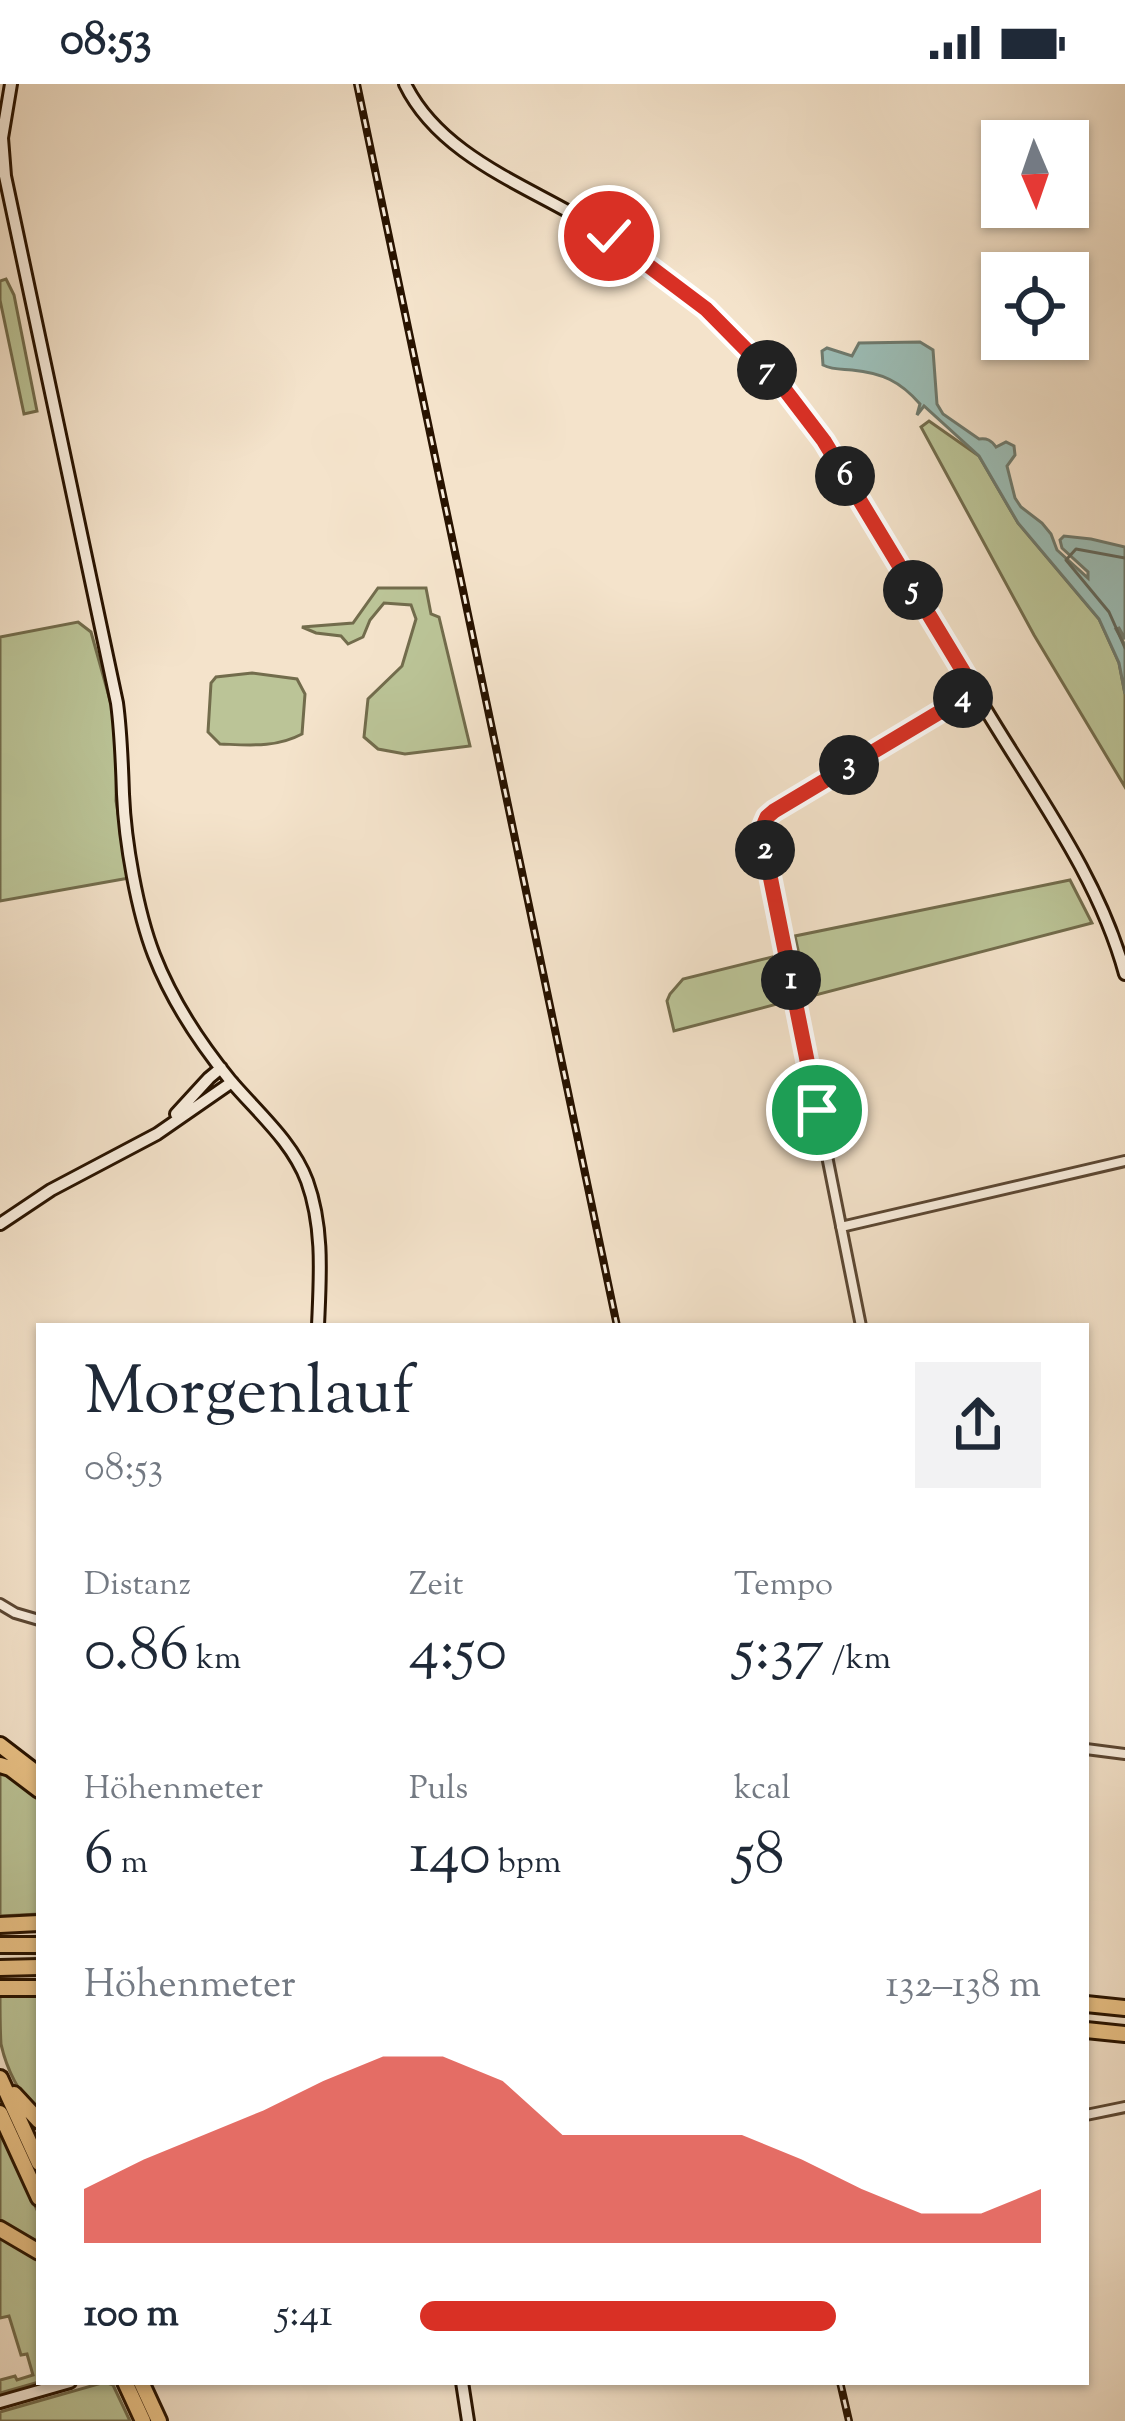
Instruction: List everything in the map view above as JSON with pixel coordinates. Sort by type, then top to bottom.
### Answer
[{"type":"highway","points":[[0,1745],[36,1773]]},
{"type":"highway","points":[[0,1765],[36,1788]]},
{"type":"highway","points":[[0,1945],[36,1945]]},
{"type":"highway","points":[[0,1968],[36,1967]]},
{"type":"highway","points":[[0,1988],[36,1988]]},
{"type":"highway","points":[[1089,2004],[1125,2008]]},
{"type":"highway","points":[[1089,2030],[1125,2034]]},
{"type":"highway","points":[[0,2077],[36,2118]]},
{"type":"highway","points":[[0,2077],[36,2156]]},
{"type":"highway","points":[[0,2113],[36,2191]]},
{"type":"highway","points":[[0,2229],[36,2250]]},
{"type":"highway","points":[[126,2385],[143,2421]]},
{"type":"highway","points":[[142,2385],[159,2421]]},
{"type":"street","points":[[11,84],[2,138],[5,176],[121,729],[127,838],[152,952],[185,1018],[232,1082],[288,1145],[307,1182],[320,1234],[318,1323]]},
{"type":"street","points":[[405,84],[422,112],[460,148],[633,252],[706,309],[782,386],[824,441],[1099,902],[1125,974]]},
{"type":"street","points":[[860,1323],[761,831],[774,811],[975,691]]},
{"type":"street","points":[[158,1134],[221,1068]]},
{"type":"street","points":[[0,1224],[51,1190],[158,1134],[232,1082]]},
{"type":"street","points":[[841,1227],[1125,1161]]},
{"type":"street","points":[[0,1604],[36,1619]]},
{"type":"street","points":[[1089,1749],[1125,1754]]},
{"type":"street","points":[[1089,2114],[1125,2107]]},
{"type":"street","points":[[0,2402],[60,2385]]},
{"type":"street","points":[[462,2385],[468,2421]]},
{"type":"green space","points":[[6,279],[14,295],[37,411],[24,414],[0,300],[0,281]]},
{"type":"green space","points":[[929,421],[979,456],[1018,523],[1099,619],[1119,663],[1125,694],[1125,787],[1034,635],[921,427]]},
{"type":"green space","points":[[378,588],[426,588],[431,614],[439,617],[470,746],[405,754],[378,749],[364,737],[368,699],[402,666],[416,619],[411,605],[384,603],[363,637],[348,644],[341,636],[302,627],[353,623]]},
{"type":"green space","points":[[78,622],[91,632],[113,711],[116,801],[129,878],[0,901],[0,637]]},
{"type":"green space","points":[[252,673],[297,679],[305,694],[302,734],[272,744],[241,745],[220,744],[208,732],[211,683],[216,677]]},
{"type":"green space","points":[[1070,880],[1092,923],[808,997],[795,936]]},
{"type":"green space","points":[[772,957],[781,1003],[674,1031],[667,1001],[683,979]]},
{"type":"green space","points":[[0,1751],[36,1778],[36,1914],[0,1916]]},
{"type":"green space","points":[[0,1994],[36,1994],[36,2109],[20,2090],[1,2044]]},
{"type":"green space","points":[[0,2132],[36,2208],[36,2243],[0,2223]]},
{"type":"green space","points":[[0,2233],[36,2256],[36,2383],[0,2393],[0,2380],[33,2375],[9,2316],[0,2318]]},
{"type":"green space","points":[[94,2385],[113,2385],[130,2421],[0,2421],[0,2412]]},
{"type":"water","points":[[920,342],[933,350],[937,404],[943,414],[996,447],[1006,442],[1014,446],[1015,455],[1007,466],[1015,498],[1051,534],[1057,550],[1088,578],[1088,572],[1062,548],[1064,536],[1125,547],[1125,639],[1116,629],[1125,645],[1125,694],[1119,663],[1099,619],[1018,523],[979,456],[924,406],[917,415],[920,404],[898,384],[872,373],[823,365],[822,351],[827,348],[852,356],[859,343]]},
{"type":"railway","points":[[357,84],[616,1323]]},
{"type":"railway","points":[[841,2385],[849,2421]]},
{"type":"route","points":[[609,236],[706,309],[782,386],[824,441],[975,691],[774,811],[761,831],[817,1110]]}]
